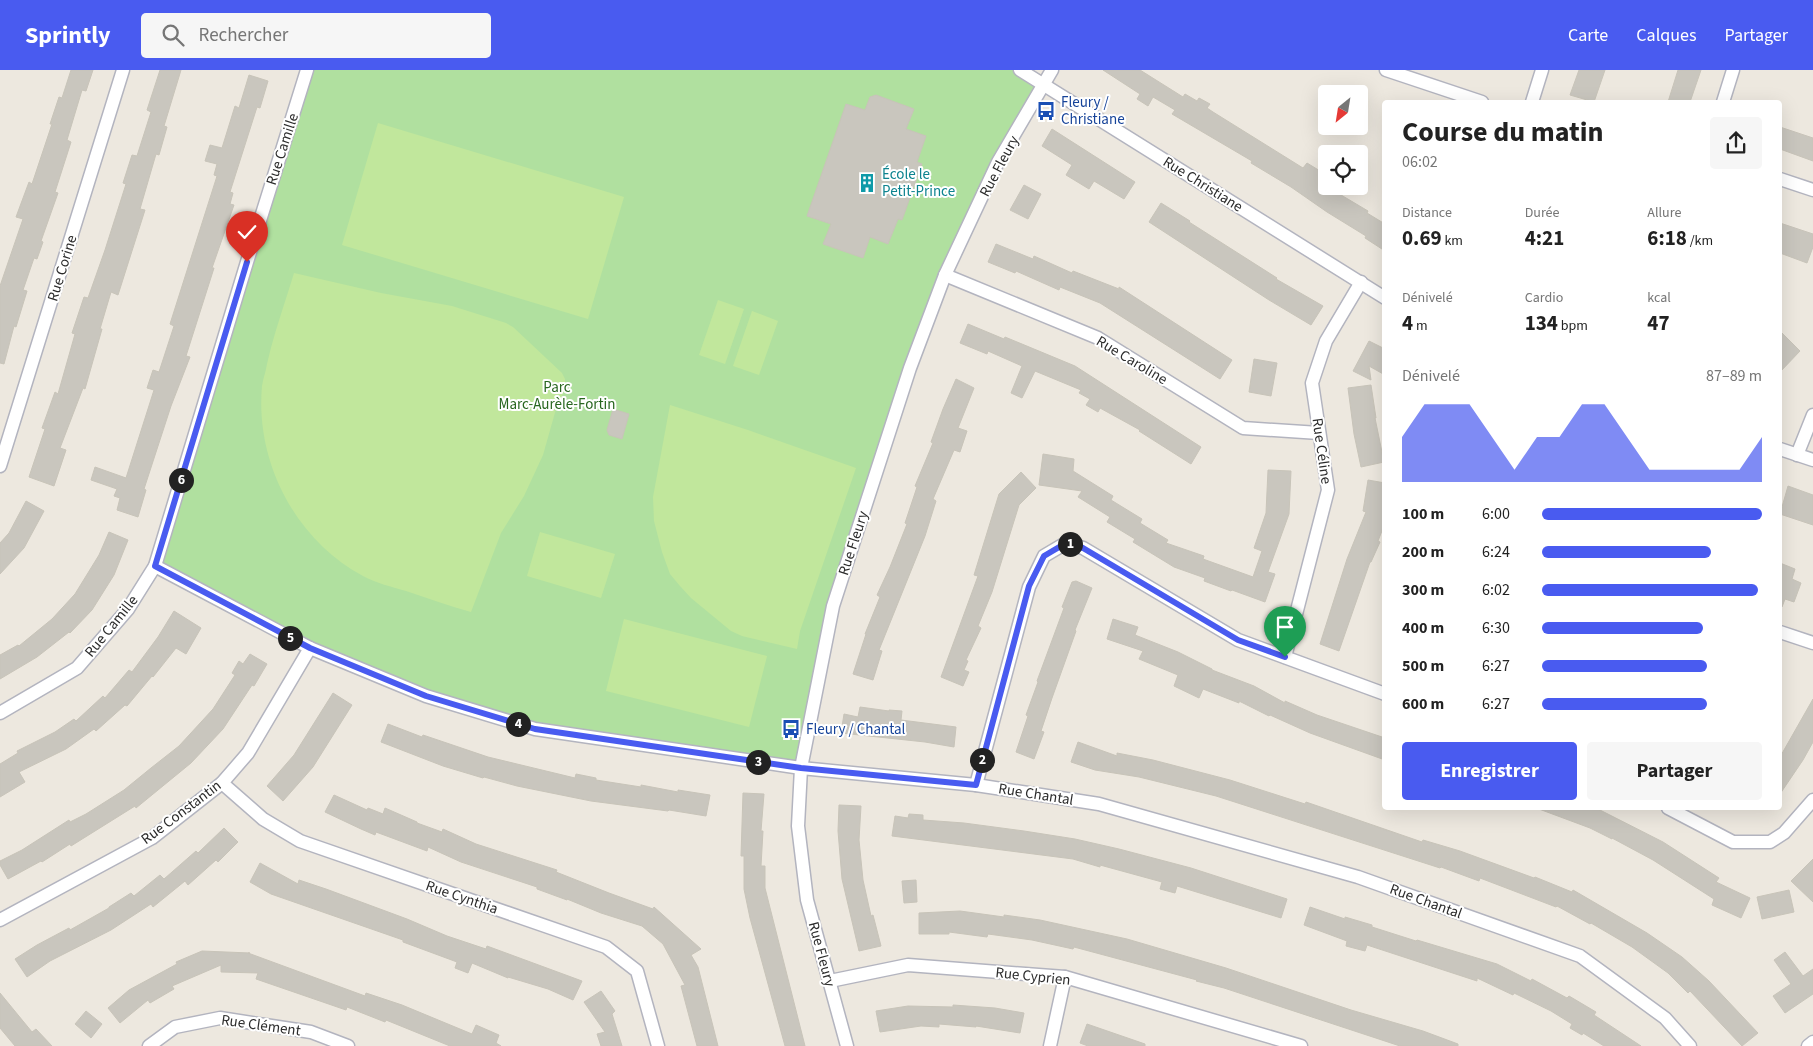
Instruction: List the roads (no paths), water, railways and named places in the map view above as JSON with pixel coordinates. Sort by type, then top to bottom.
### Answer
[{"type":"street","name":"Rue Corine","points":[[0,466],[123,70]]},
{"type":"street","name":"Rue Camille","points":[[0,713],[77,668],[128,609],[155,566],[307,70]]},
{"type":"street","name":"Rue Christiane","points":[[1020,70],[1382,296]]},
{"type":"street","name":"Rue Fleury","points":[[847,1046],[807,900],[798,826],[801,768],[833,606],[910,368],[945,275],[998,162],[1045,85],[1052,70]]},
{"type":"street","points":[[1386,70],[1476,100]]},
{"type":"street","points":[[1533,100],[1542,70]]},
{"type":"street","points":[[1724,100],[1733,70]]},
{"type":"street","points":[[1782,180],[1813,190]]},
{"type":"street","name":"Rue Caroline","points":[[945,275],[1098,338],[1243,428],[1319,433]]},
{"type":"street","name":"Rue Céline","points":[[1285,657],[1328,490],[1312,383],[1326,341],[1361,282]]},
{"type":"street","points":[[1797,455],[1813,415]]},
{"type":"street","points":[[1782,450],[1813,460]]},
{"type":"street","points":[[976,785],[1029,586],[1044,556],[1066,543],[1083,548],[1238,640],[1382,693]]},
{"type":"street","name":"Rue Chantal","points":[[155,566],[310,648],[426,696],[535,729],[801,768],[976,785],[1099,804],[1348,874],[1580,956],[1666,1018],[1690,1046]]},
{"type":"street","points":[[1782,633],[1813,643]]},
{"type":"street","name":"Rue Constantin","points":[[0,920],[152,838],[222,783],[248,753],[310,648]]},
{"type":"street","name":"Rue Cynthia","points":[[222,783],[263,819],[300,841],[606,947],[637,971],[658,1046]]},
{"type":"street","points":[[1672,810],[1733,842],[1770,842],[1784,833],[1813,800]]},
{"type":"street","name":"Rue Cyprien","points":[[830,981],[908,965],[1065,977],[1260,1040],[1301,1046]]},
{"type":"street","points":[[1050,1046],[1065,977]]},
{"type":"street","name":"Rue Clément","points":[[149,1046],[175,1027],[220,1018],[311,1032],[348,1046]]},
{"type":"street","points":[[1808,1046],[1813,1042]]},
{"type":"place","name":"Fleury / Christiane","points":[[1046,111]]},
{"type":"place","name":"École le Petit-Prince","points":[[867,183]]},
{"type":"place","name":"Fleury / Chantal","points":[[791,729]]},
{"type":"park label","name":"Parc Marc-Aurèle-Fortin","points":[[557,396]]}]
